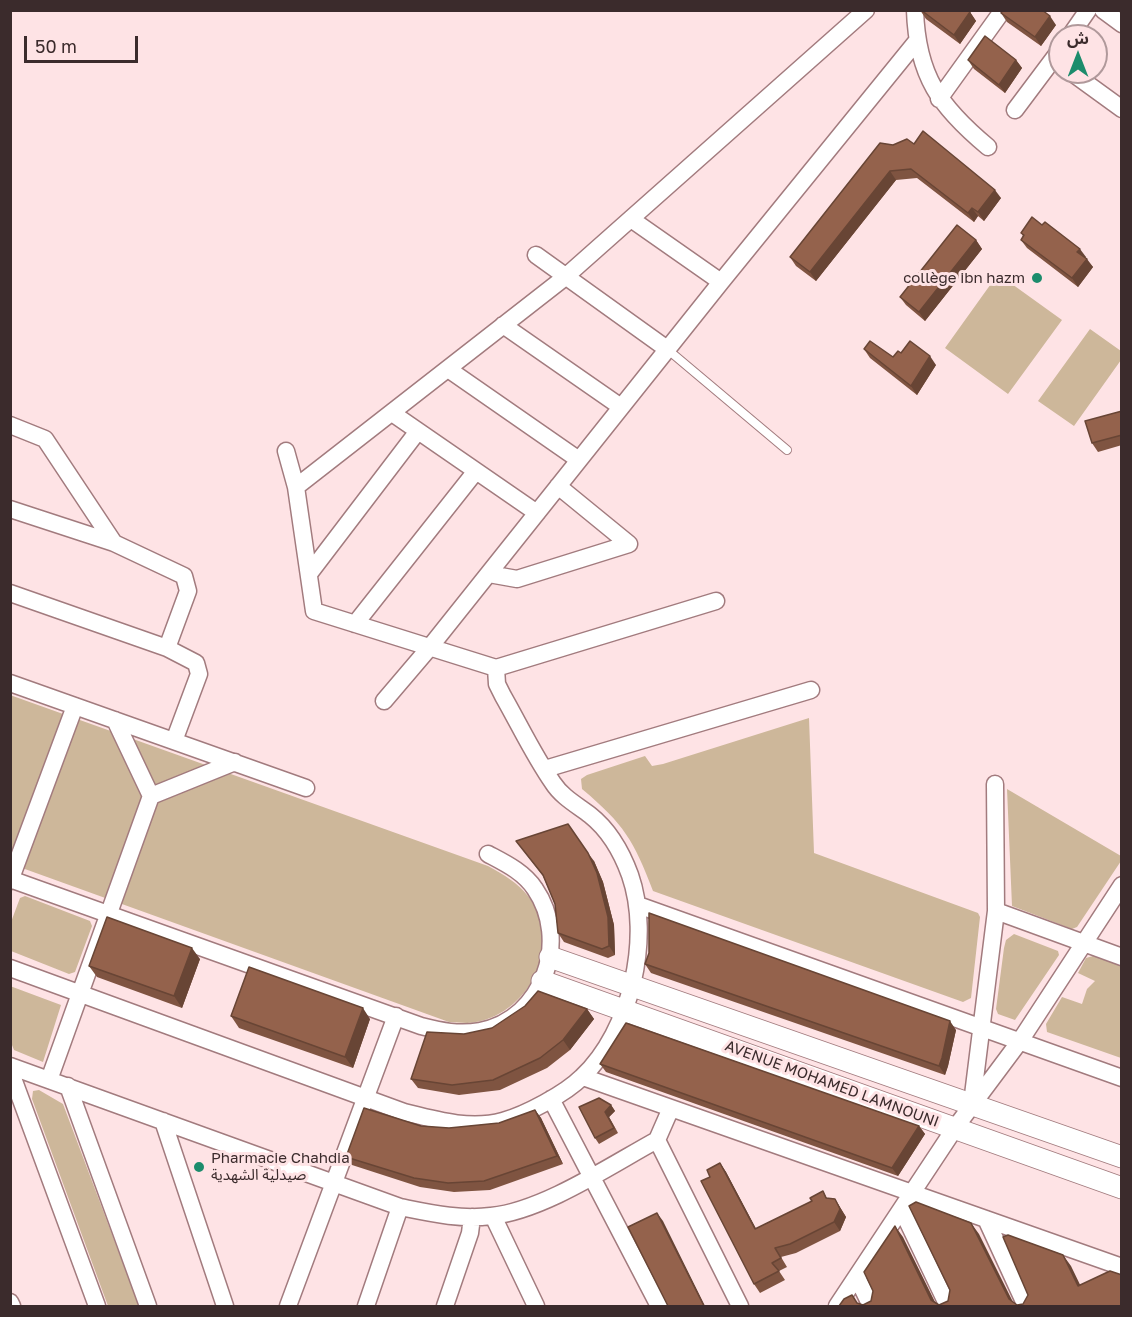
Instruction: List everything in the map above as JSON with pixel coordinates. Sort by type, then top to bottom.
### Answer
[{"type":"street","points":[[296,487],[564,278],[866,10]]},
{"type":"street","points":[[915,10],[916,42],[939,99],[955,119],[988,147]]},
{"type":"street","points":[[939,99],[1002,10]]},
{"type":"street","points":[[1078,24],[1088,10]]},
{"type":"street","points":[[1103,10],[1122,24]]},
{"type":"street","points":[[384,701],[489,574],[721,282],[916,42]]},
{"type":"street","points":[[1015,110],[1048,69]]},
{"type":"street","points":[[1088,84],[1122,109]]},
{"type":"street","points":[[631,219],[721,282]]},
{"type":"street","points":[[536,255],[564,278],[668,349]]},
{"type":"street","points":[[503,325],[621,407]]},
{"type":"street","points":[[448,369],[579,460]]},
{"type":"street","points":[[392,413],[537,513]]},
{"type":"street","points":[[10,425],[45,440],[114,543]]},
{"type":"street","points":[[309,574],[418,431]]},
{"type":"street","points":[[286,451],[296,487],[314,611],[496,668],[716,601]]},
{"type":"street","points":[[355,624],[476,471]]},
{"type":"street","points":[[489,574],[517,579],[628,544],[558,486]]},
{"type":"street","points":[[10,509],[114,543],[187,579],[189,591],[167,648]]},
{"type":"street","points":[[10,593],[167,648],[192,660],[199,668],[199,674],[174,741]]},
{"type":"street","points":[[10,968],[365,1098],[444,1122],[476,1124],[503,1121],[551,1098],[583,1077],[612,1037],[624,1010],[638,953],[638,905],[619,849],[593,817],[559,790],[503,696],[498,684],[496,668]]},
{"type":"street","points":[[10,683],[306,788]]},
{"type":"street","points":[[545,769],[811,690]]},
{"type":"street","points":[[75,706],[11,879],[396,1016],[450,1033],[481,1031],[509,1019],[532,999],[542,981],[550,957],[552,943],[548,914],[535,888],[514,867],[488,854]]},
{"type":"street","points":[[49,1080],[151,796],[115,720]]},
{"type":"street","points":[[151,796],[235,762]]},
{"type":"street","points":[[972,1105],[996,911],[995,784]]},
{"type":"street","points":[[837,1306],[955,1128],[1020,1041],[1122,885]]},
{"type":"street","points":[[638,905],[1122,1078]]},
{"type":"street","points":[[996,911],[1122,957]]},
{"type":"street","name":"AVENUE MOHAMED LAMNOUNI","points":[[550,957],[1122,1157]]},
{"type":"street","name":"AVENUE MOHAMED LAMNOUNI","points":[[542,981],[1122,1188]]},
{"type":"street","points":[[288,1306],[396,1016]]},
{"type":"street","points":[[10,1068],[68,1086],[400,1207],[441,1215],[472,1217],[493,1216],[525,1209],[657,1140],[671,1108]]},
{"type":"street","points":[[10,1068],[97,1306]]},
{"type":"street","points":[[583,1077],[1122,1267]]},
{"type":"street","points":[[68,1086],[148,1306]]},
{"type":"street","points":[[551,1098],[659,1306]]},
{"type":"street","points":[[163,1121],[225,1306]]},
{"type":"street","points":[[657,1140],[740,1306]]},
{"type":"street","points":[[366,1306],[400,1207]]},
{"type":"street","points":[[902,1210],[948,1306]]},
{"type":"street","points":[[493,1216],[536,1306]]},
{"type":"street","points":[[445,1306],[470,1233],[472,1217]]},
{"type":"street","points":[[986,1219],[1026,1306]]},
{"type":"street","points":[[857,1277],[871,1306]]},
{"type":"street","points":[[520,1306],[526,1288]]},
{"type":"lane","points":[[668,349],[787,450]]},
{"type":"shaded area","points":[[998,274],[1062,320],[1008,394],[945,348]]},
{"type":"shaded area","points":[[1090,329],[1121,351],[1121,360],[1074,426],[1038,401]]},
{"type":"shaded area","points":[[10,695],[488,866],[519,887],[528,896],[538,914],[543,934],[542,954],[536,973],[526,990],[512,1005],[496,1016],[473,1023],[449,1022],[11,864]]},
{"type":"shaded area","points":[[809,718],[814,853],[978,913],[980,917],[971,998],[963,1002],[653,891],[640,859],[626,834],[618,823],[582,789],[581,779],[587,775],[645,756],[652,766],[663,764]]},
{"type":"shaded area","points":[[1007,789],[1121,856],[1121,861],[1077,927],[1072,929],[1012,906]]},
{"type":"shaded area","points":[[25,896],[90,921],[92,926],[75,972],[69,974],[11,951],[11,922],[20,898]]},
{"type":"shaded area","points":[[1014,934],[1058,951],[1059,955],[1015,1020],[998,1014],[996,1009],[1004,948],[1006,940]]},
{"type":"shaded area","points":[[1093,956],[1121,966],[1121,1058],[1047,1032],[1046,1024],[1062,997],[1082,1004],[1087,989],[1095,981],[1078,973],[1086,958]]},
{"type":"shaded area","points":[[10,986],[61,1005],[43,1062],[14,1050],[10,1040]]},
{"type":"shaded area","points":[[39,1090],[63,1104],[139,1306],[108,1306],[32,1099],[33,1091]]},
{"type":"building","points":[[921,10],[968,10],[970,12],[954,35]]},
{"type":"building","points":[[1003,10],[1042,10],[1050,16],[1035,37],[1001,13]]},
{"type":"building","points":[[985,36],[1016,60],[999,85],[968,60]]},
{"type":"building","points":[[923,131],[995,190],[978,212],[972,208],[968,213],[911,169],[890,171],[810,272],[790,257],[880,143],[893,145],[907,139],[914,144]]},
{"type":"building","points":[[1032,217],[1042,225],[1045,222],[1080,249],[1077,252],[1087,259],[1072,278],[1021,240],[1024,235],[1021,233]]},
{"type":"building","points":[[957,225],[976,240],[919,312],[900,297]]},
{"type":"building","points":[[870,341],[893,357],[898,351],[901,353],[910,341],[930,356],[911,386],[864,349]]},
{"type":"building","points":[[1122,411],[1122,435],[1092,443],[1085,421]]},
{"type":"building","points":[[568,824],[588,853],[597,873],[608,917],[609,946],[602,949],[558,933],[555,904],[543,875],[516,841]]},
{"type":"building","points":[[649,913],[950,1021],[939,1066],[645,964],[649,953]]},
{"type":"building","points":[[107,917],[192,948],[174,996],[89,966]]},
{"type":"building","points":[[249,967],[363,1008],[345,1057],[231,1016]]},
{"type":"building","points":[[538,991],[587,1009],[563,1040],[540,1058],[493,1080],[452,1085],[411,1079],[427,1032],[464,1034],[492,1028],[525,1006]]},
{"type":"building","points":[[626,1023],[919,1126],[892,1168],[600,1064]]},
{"type":"building","points":[[599,1098],[611,1105],[605,1112],[614,1128],[595,1138],[579,1107]]},
{"type":"building","points":[[364,1108],[421,1126],[449,1128],[499,1123],[535,1110],[557,1156],[484,1181],[448,1183],[414,1178],[346,1157]]},
{"type":"building","points":[[720,1163],[755,1229],[812,1201],[810,1198],[823,1191],[826,1198],[835,1199],[840,1209],[834,1222],[790,1244],[775,1248],[781,1258],[772,1263],[779,1271],[754,1284],[701,1181],[710,1177],[707,1170]]},
{"type":"building","points":[[916,1202],[971,1223],[1009,1299],[1017,1305],[1023,1304],[1028,1295],[1003,1237],[1008,1235],[1063,1255],[1078,1286],[1110,1271],[1122,1275],[1122,1306],[839,1306],[844,1299],[852,1295],[857,1303],[863,1305],[871,1301],[873,1291],[864,1272],[895,1226],[931,1300],[939,1305],[948,1301],[950,1290],[909,1206]]},
{"type":"building","points":[[657,1213],[704,1306],[668,1306],[628,1227]]},
{"type":"place","name":"collège ibn hazm","points":[[1037,278]]},
{"type":"place","name":"Pharmacie Chahdia صيدلية الشهدية","points":[[199,1167]]}]
